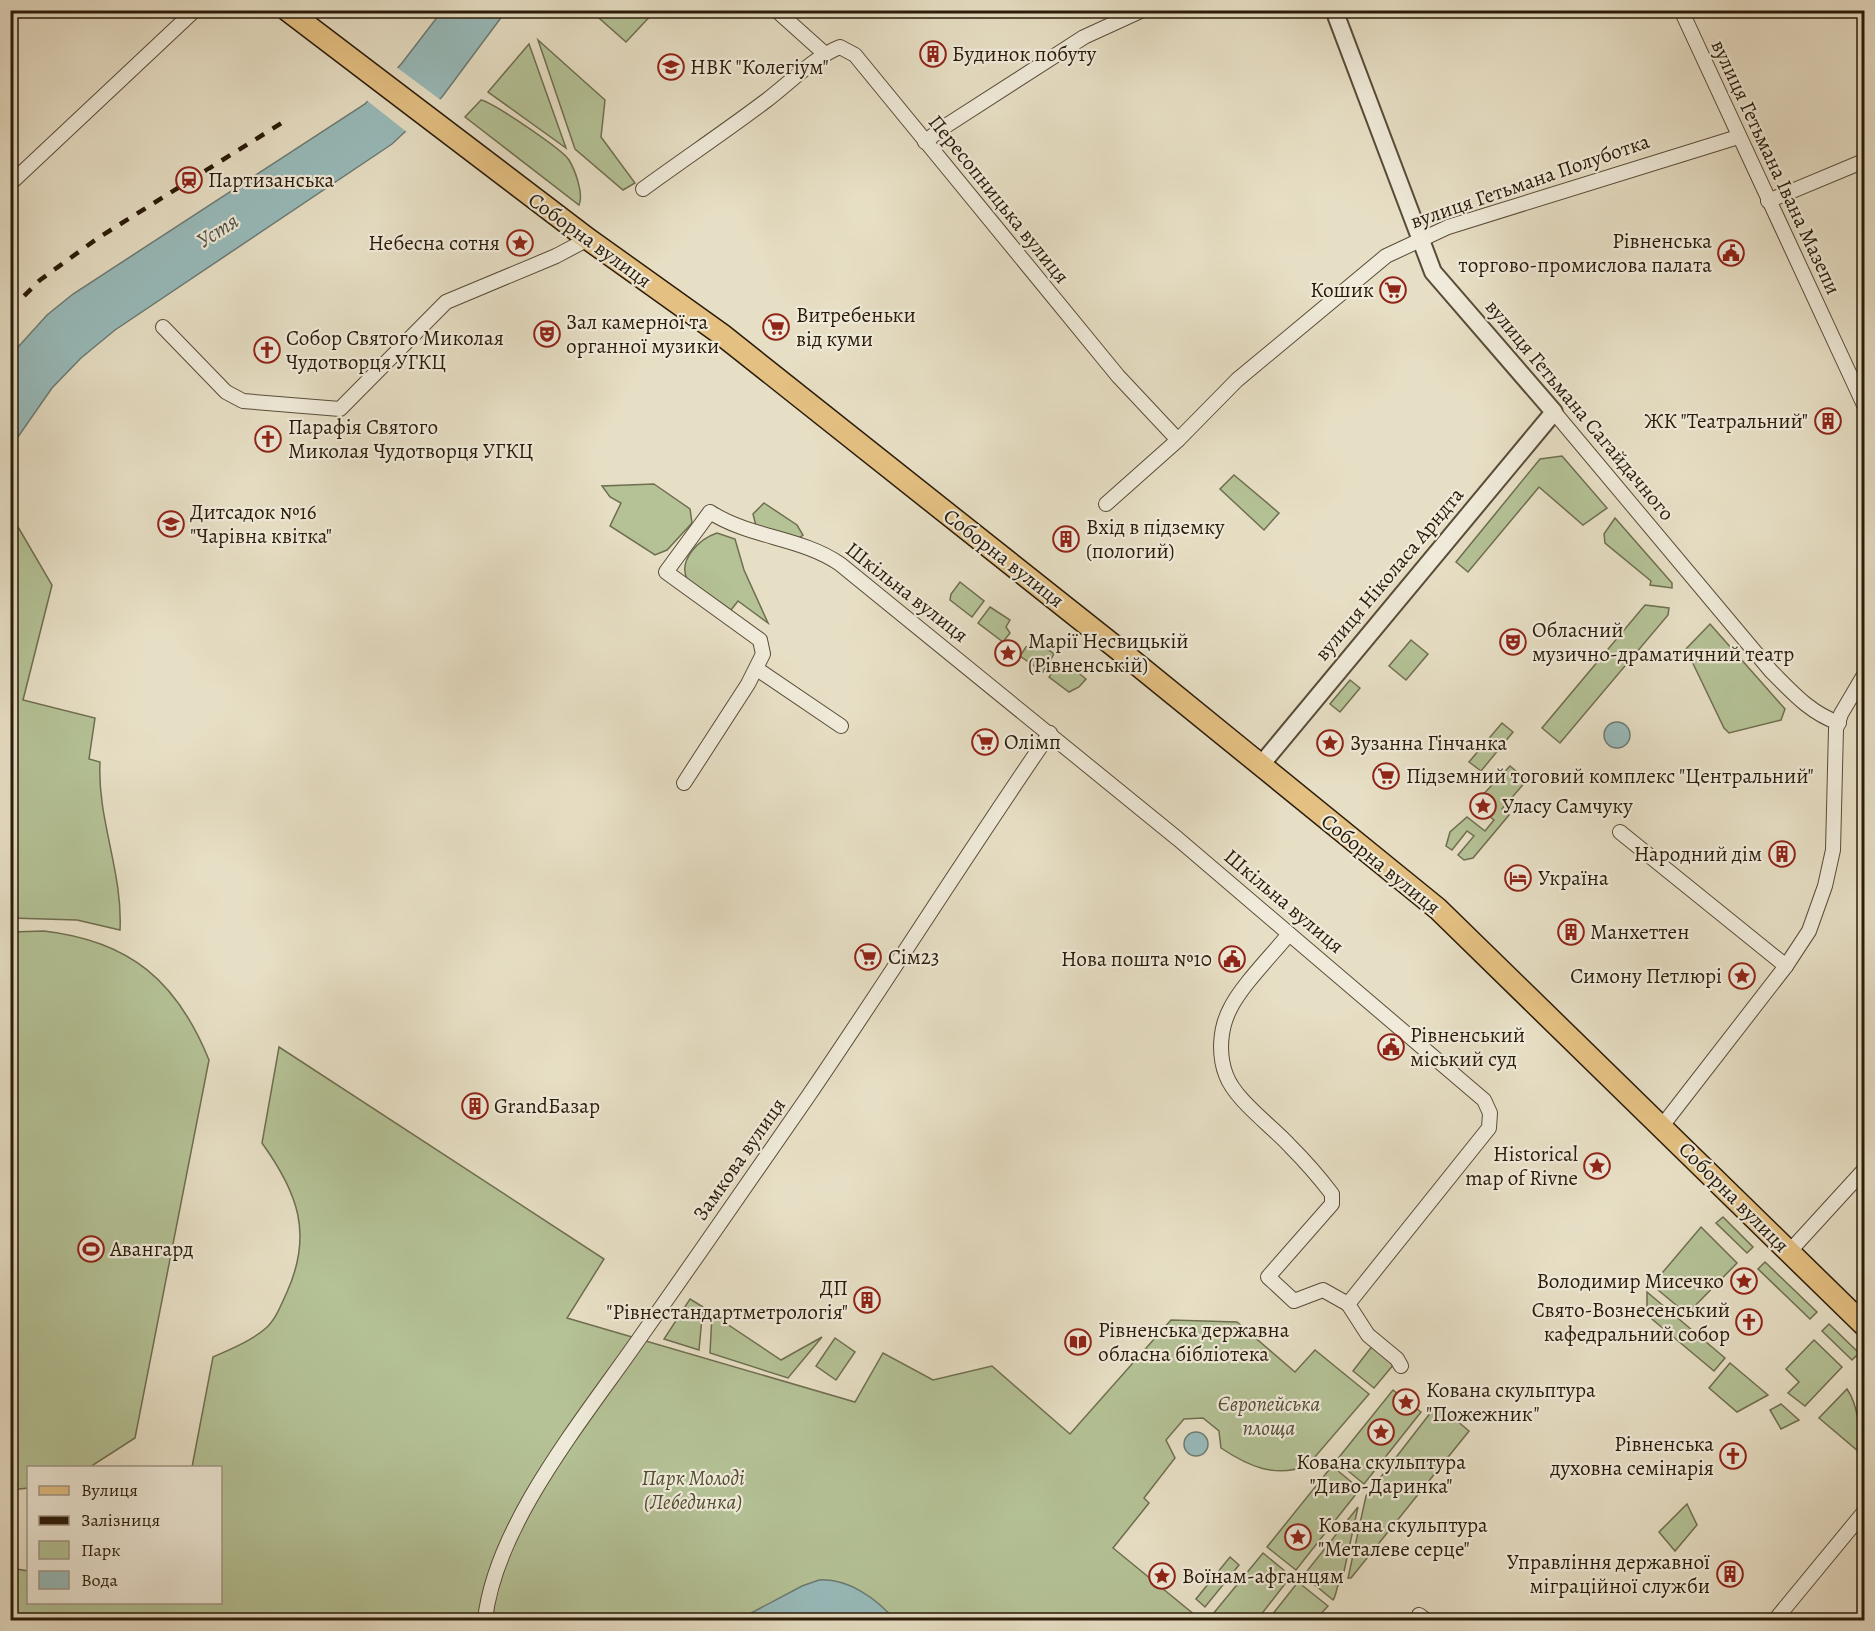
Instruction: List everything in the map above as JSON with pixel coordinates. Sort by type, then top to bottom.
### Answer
[{"type":"main road","name":"Соборна вулиця","points":[[287,10],[459,143],[747,356],[1123,653],[1438,909],[1864,1325]]},
{"type":"street","points":[[12,182],[194,10]]},
{"type":"street","points":[[643,189],[810,68],[824,53],[776,10]]},
{"type":"street","points":[[925,142],[941,129],[1084,37],[1143,10]]},
{"type":"street","name":"вулиця Гетьмана Сагайдачного","points":[[1334,10],[1433,272],[1554,412],[1771,671],[1809,709],[1821,717],[1839,723]]},
{"type":"street","name":"вулиця Гетьмана Івана Мазепи","points":[[1681,10],[1864,405]]},
{"type":"street","name":"Пересопницька вулиця","points":[[824,53],[840,47],[855,55],[1118,376],[1178,440]]},
{"type":"street","name":"вулиця Гетьмана Полуботка","points":[[1106,504],[1178,440],[1237,380],[1386,256],[1419,239],[1510,206],[1738,137]]},
{"type":"street","points":[[1768,201],[1864,161]]},
{"type":"street","points":[[163,327],[226,392],[243,401],[340,409],[446,302],[556,256],[588,239]]},
{"type":"street","name":"вулиця Ніколаса Арндта","points":[[1260,766],[1554,412]]},
{"type":"street","name":"Шкільна вулиця","points":[[684,783],[757,669],[763,654],[759,640],[666,572],[710,512],[744,530],[830,557],[1050,733],[1484,1100],[1490,1113],[1489,1128],[1348,1304]]},
{"type":"street","points":[[757,669],[841,726]]},
{"type":"street","points":[[1662,1126],[1786,966],[1809,931],[1826,886],[1833,850],[1839,723],[1864,675]]},
{"type":"street","name":"Замкова вулиця","points":[[485,1620],[495,1580],[509,1543],[531,1498],[851,1033],[968,853],[1050,733]]},
{"type":"street","points":[[1620,832],[1786,966]]},
{"type":"street","points":[[1289,934],[1231,1006],[1223,1023],[1221,1037],[1226,1076],[1239,1094],[1290,1146],[1332,1194],[1332,1204],[1268,1277],[1294,1301],[1323,1290],[1348,1304],[1368,1335],[1397,1359],[1401,1366]]},
{"type":"street","points":[[1789,1252],[1864,1170]]},
{"type":"street","points":[[1775,1620],[1864,1512]]},
{"type":"green space","points":[[591,11],[655,11],[626,42]]},
{"type":"green space","points":[[538,40],[605,100],[601,137],[635,183],[623,190],[575,149]]},
{"type":"green space","points":[[529,44],[566,148],[488,92]]},
{"type":"green space","points":[[481,100],[542,137],[569,160],[578,182],[579,205],[465,117]]},
{"type":"green space","points":[[1562,456],[1607,508],[1583,525],[1539,487],[1468,572],[1456,562],[1540,459]]},
{"type":"green space","points":[[1234,475],[1279,513],[1264,530],[1220,489]]},
{"type":"green space","points":[[654,484],[690,509],[692,523],[667,550],[655,555],[610,526],[621,503],[610,497],[602,486]]},
{"type":"green space","points":[[764,503],[797,525],[803,535],[798,539],[756,526],[753,514]]},
{"type":"green space","points":[[11,515],[52,585],[23,700],[95,718],[89,759],[100,762],[102,804],[118,887],[120,930],[77,920],[11,918]]},
{"type":"green space","points":[[1615,518],[1672,583],[1672,588],[1650,585],[1651,581],[1605,543],[1604,534]]},
{"type":"green space","points":[[717,533],[735,539],[744,570],[768,623],[738,601],[731,610],[687,579],[685,565],[692,551],[703,540]]},
{"type":"green space","points":[[960,582],[984,601],[972,617],[950,600],[951,594]]},
{"type":"green space","points":[[1645,605],[1669,608],[1668,615],[1560,743],[1542,728]]},
{"type":"green space","points":[[990,607],[1010,620],[1006,627],[1010,633],[1003,642],[978,623]]},
{"type":"green space","points":[[1710,624],[1785,709],[1781,720],[1729,733],[1724,728],[1686,649]]},
{"type":"green space","points":[[1411,640],[1428,654],[1406,680],[1389,666]]},
{"type":"green space","points":[[1037,641],[1054,654],[1043,672],[1020,656],[1026,647],[1034,645]]},
{"type":"green space","points":[[1065,662],[1086,679],[1079,687],[1069,692],[1049,677],[1060,663]]},
{"type":"green space","points":[[1350,680],[1360,688],[1340,712],[1330,704]]},
{"type":"green space","points":[[1502,723],[1513,732],[1481,771],[1469,762]]},
{"type":"green space","points":[[1510,766],[1527,780],[1502,809],[1509,815],[1473,858],[1464,860],[1458,855],[1474,836],[1467,831],[1452,850],[1446,846],[1450,832],[1467,817],[1485,831],[1494,820],[1485,813],[1490,807],[1481,801],[1477,806],[1474,804]]},
{"type":"green space","name":"Авангард","points":[[44,931],[74,936],[102,944],[126,955],[165,987],[182,1008],[209,1060],[135,1438],[92,1466],[27,1466],[27,1488],[11,1490],[11,932]]},
{"type":"green space","points":[[279,1047],[604,1259],[567,1318],[855,1402],[883,1353],[933,1380],[992,1366],[1070,1434],[1171,1320],[1237,1322],[1295,1372],[1315,1350],[1369,1394],[1308,1465],[1296,1469],[1274,1471],[1241,1460],[1221,1448],[1219,1431],[1203,1418],[1184,1419],[1166,1440],[1175,1458],[1144,1498],[1149,1503],[1113,1548],[1201,1620],[11,1620],[10,1568],[27,1571],[27,1604],[222,1604],[222,1466],[192,1466],[213,1357],[247,1341],[270,1324],[287,1292],[299,1251],[298,1214],[293,1197],[285,1179],[262,1143]]},
{"type":"green space","points":[[1723,1217],[1753,1247],[1747,1253],[1716,1223]]},
{"type":"green space","points":[[1701,1227],[1737,1263],[1687,1314],[1652,1285]]},
{"type":"green space","points":[[1765,1262],[1817,1312],[1810,1319],[1758,1269]]},
{"type":"green space","points":[[1647,1292],[1725,1358],[1714,1371],[1647,1315]]},
{"type":"green space","points":[[690,1299],[703,1307],[699,1350],[664,1339]]},
{"type":"green space","points":[[712,1314],[781,1360],[822,1337],[788,1378],[710,1353]]},
{"type":"green space","points":[[1829,1324],[1859,1353],[1852,1360],[1822,1331]]},
{"type":"green space","points":[[835,1338],[855,1352],[836,1380],[816,1366]]},
{"type":"green space","points":[[1814,1340],[1842,1367],[1805,1406],[1788,1393],[1799,1382],[1786,1369]]},
{"type":"green space","points":[[1373,1345],[1394,1364],[1374,1388],[1353,1371]]},
{"type":"green space","points":[[1730,1363],[1768,1395],[1737,1412],[1709,1388]]},
{"type":"green space","points":[[1847,1389],[1858,1419],[1858,1451],[1819,1418]]},
{"type":"green space","points":[[1393,1390],[1421,1412],[1364,1484],[1336,1461]]},
{"type":"green space","points":[[1781,1404],[1799,1420],[1781,1429],[1770,1410]]},
{"type":"green space","points":[[1435,1407],[1444,1410],[1469,1431],[1351,1578],[1348,1578],[1366,1496]]},
{"type":"green space","points":[[1332,1466],[1360,1489],[1296,1570],[1267,1547]]},
{"type":"green space","points":[[1687,1504],[1697,1525],[1675,1551],[1659,1532]]},
{"type":"green space","points":[[1358,1507],[1343,1576],[1312,1583],[1303,1576]]},
{"type":"green space","points":[[1263,1553],[1291,1576],[1257,1620],[1208,1620]]},
{"type":"green space","points":[[1230,1557],[1239,1565],[1205,1607],[1196,1599]]},
{"type":"green space","points":[[1342,1580],[1338,1584],[1333,1600],[1315,1585]]},
{"type":"green space","points":[[1298,1582],[1328,1606],[1315,1620],[1268,1620]]},
{"type":"water","name":"Устя","points":[[442,11],[506,11],[442,97],[392,144],[115,330],[81,358],[52,388],[11,447],[10,356],[47,315],[73,294],[365,104],[402,63]]},
{"type":"water","points":[[1617,722],[1626,726],[1630,735],[1626,744],[1617,748],[1608,744],[1604,735],[1608,726]]},
{"type":"water","points":[[1196,1432],[1205,1435],[1208,1444],[1205,1453],[1196,1456],[1187,1453],[1184,1444],[1187,1435]]},
{"type":"water","points":[[819,1580],[841,1582],[861,1591],[895,1620],[738,1620],[802,1586]]},
{"type":"pier","points":[[395,66],[442,101],[408,133],[365,99]]},
{"type":"railway","points":[[10,310],[40,280],[98,238],[288,119]]},
{"type":"place","name":"Будинок побуту","points":[[933,54]]},
{"type":"place","name":"НВК \"Колегіум\"","points":[[671,67]]},
{"type":"place","name":"Партизанська","points":[[189,180]]},
{"type":"place","name":"Небесна сотня","points":[[520,243]]},
{"type":"place","name":"Рівненська торгово-промислова палата","points":[[1731,253]]},
{"type":"place","name":"Кошик","points":[[1393,290]]},
{"type":"place","name":"Витребеньки від куми","points":[[776,327]]},
{"type":"place","name":"Зал камерної та органної музики","points":[[547,334]]},
{"type":"place","name":"Собор Святого Миколая Чудотворця УГКЦ","points":[[267,350]]},
{"type":"place","name":"ЖК \"Театральний\"","points":[[1828,421]]},
{"type":"place","name":"Парафія Святого Миколая Чудотворця УГКЦ","points":[[268,439]]},
{"type":"place","name":"Дитсадок №16 \"Чарівна квітка\"","points":[[171,524]]},
{"type":"place","name":"Вхід в підземку (пологий)","points":[[1066,539]]},
{"type":"place","name":"Обласний музично-драматичний театр","points":[[1513,642]]},
{"type":"place","name":"Марії Несвицькій (Рівненській)","points":[[1008,653]]},
{"type":"place","name":"Олімп","points":[[985,742]]},
{"type":"place","name":"Зузанна Гінчанка","points":[[1330,743]]},
{"type":"place","name":"Підземний тоговий комплекс \"Центральний\"","points":[[1386,776]]},
{"type":"place","name":"Уласу Самчуку","points":[[1483,806]]},
{"type":"place","name":"Народний дім","points":[[1782,854]]},
{"type":"place","name":"Україна","points":[[1518,878]]},
{"type":"place","name":"Манхеттен","points":[[1571,932]]},
{"type":"place","name":"Сім23","points":[[868,957]]},
{"type":"place","name":"Нова пошта №10","points":[[1232,959]]},
{"type":"place","name":"Симону Петлюрі","points":[[1742,976]]},
{"type":"place","name":"Рівненський міський суд","points":[[1391,1047]]},
{"type":"place","name":"GrandБазар","points":[[475,1106]]},
{"type":"place","name":"Historical map of Rivne","points":[[1597,1166]]},
{"type":"place","name":"Авангард","points":[[91,1249]]},
{"type":"place","name":"Володимир Мисечко","points":[[1744,1281]]},
{"type":"place","name":"ДП \"Рівнестандартметрологія\"","points":[[867,1300]]},
{"type":"place","name":"Свято-Вознесенський кафедральний собор","points":[[1749,1322]]},
{"type":"place","name":"Рівненська державна обласна бібліотека","points":[[1078,1342]]},
{"type":"place","name":"Кована скульптура \"Пожежник\"","points":[[1406,1402]]},
{"type":"place","name":"Кована скульптура \"Диво-Даринка\"","points":[[1381,1432]]},
{"type":"place","name":"Рівненська духовна семінарія","points":[[1733,1456]]},
{"type":"place","name":"Кована скульптура \"Металеве серце\"","points":[[1298,1537]]},
{"type":"place","name":"Управління державної міграційної служби","points":[[1730,1574]]},
{"type":"place","name":"Воїнам-афганцям","points":[[1162,1576]]},
{"type":"park label","name":"Європейська площа","points":[[1269,1416]]},
{"type":"park label","name":"Парк Молоді (Лебединка)","points":[[693,1490]]}]
